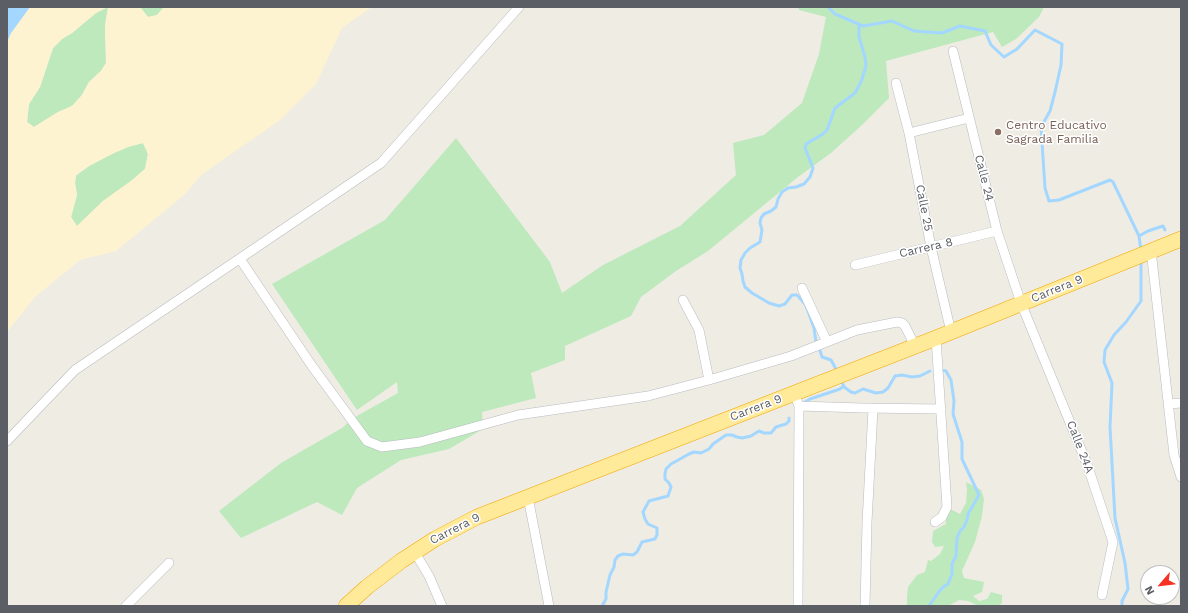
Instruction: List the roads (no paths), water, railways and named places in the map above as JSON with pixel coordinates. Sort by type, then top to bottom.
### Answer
[{"type":"highway","name":"Carrera 9","points":[[349,605],[385,572],[414,551],[478,517],[528,497],[796,400],[839,376],[1181,239]]},
{"type":"street","points":[[7,441],[75,370],[381,163],[519,7]]},
{"type":"street","name":"Calle 24","points":[[953,51],[997,231],[1021,303]]},
{"type":"street","name":"Calle 25","points":[[896,83],[951,332]]},
{"type":"street","points":[[908,133],[969,118]]},
{"type":"street","name":"Carrera 8","points":[[854,265],[997,231]]},
{"type":"street","points":[[1151,250],[1174,455],[1181,477]]},
{"type":"street","points":[[240,258],[312,366],[368,441],[382,447],[420,442],[518,415],[648,396],[791,356],[857,330],[897,322],[902,323],[905,326],[915,346]]},
{"type":"street","points":[[802,288],[827,342]]},
{"type":"street","points":[[683,300],[699,330],[709,380]]},
{"type":"street","name":"Calle 24A","points":[[1021,303],[1088,464],[1113,542],[1102,595]]},
{"type":"street","points":[[935,522],[942,517],[948,507],[936,338]]},
{"type":"street","points":[[798,606],[796,400],[873,409],[941,409]]},
{"type":"street","points":[[1169,404],[1181,404]]},
{"type":"street","points":[[865,606],[867,522],[873,409]]},
{"type":"street","points":[[528,497],[549,606]]},
{"type":"street","points":[[414,551],[429,576],[442,606]]},
{"type":"street","points":[[126,606],[169,563]]},
{"type":"water","points":[[8,7],[30,7],[11,33],[7,42],[7,10]]},
{"type":"waterway","points":[[828,7],[835,14],[863,26],[892,21],[914,31],[942,33],[960,26],[985,31],[991,45],[1004,57],[1017,49],[1035,30],[1062,44],[1061,65],[1055,92],[1050,111],[1041,127],[1045,188],[1049,201],[1059,200],[1110,180],[1113,182],[1139,236],[1141,251]]},
{"type":"waterway","points":[[816,342],[814,328],[808,311],[805,304],[797,295],[792,295],[785,304],[779,306],[769,303],[752,293],[745,287],[740,268],[741,260],[750,248],[760,242],[762,230],[760,223],[761,218],[764,214],[776,207],[782,192],[788,188],[804,184],[810,177],[813,168],[805,148],[806,144],[827,130],[835,108],[855,93],[861,82],[866,66],[859,37],[859,24]]},
{"type":"waterway","points":[[1139,236],[1163,226],[1165,230]]},
{"type":"waterway","points":[[1122,606],[1122,601],[1128,589],[1125,563],[1115,518],[1110,427],[1112,383],[1104,362],[1105,350],[1114,335],[1126,322],[1141,301],[1141,260]]},
{"type":"waterway","points":[[819,347],[822,357],[831,360],[837,371]]},
{"type":"waterway","points":[[929,606],[943,587],[948,584],[952,574],[952,564],[956,556],[957,538],[960,531],[964,527],[968,514],[979,495],[962,459],[962,442],[953,414],[954,401],[951,380],[946,371],[940,370]]},
{"type":"waterway","points":[[841,380],[844,387],[851,392],[855,393],[863,389],[876,393],[883,392],[888,388],[895,376],[920,376],[930,371]]},
{"type":"waterway","points":[[805,402],[840,389],[844,386]]},
{"type":"waterway","points":[[602,606],[606,599],[610,575],[614,567],[615,560],[618,556],[623,554],[633,555],[637,552],[642,542],[655,539],[657,535],[657,528],[648,524],[643,512],[649,501],[668,496],[671,487],[665,479],[666,469],[671,464],[689,454],[694,452],[701,453],[709,449],[713,444],[726,435],[742,438],[751,436],[759,431],[771,433],[776,427],[786,424],[789,421],[789,418]]},
{"type":"place","name":"Centro Educativo Sagrada Familia","points":[[998,132]]}]
